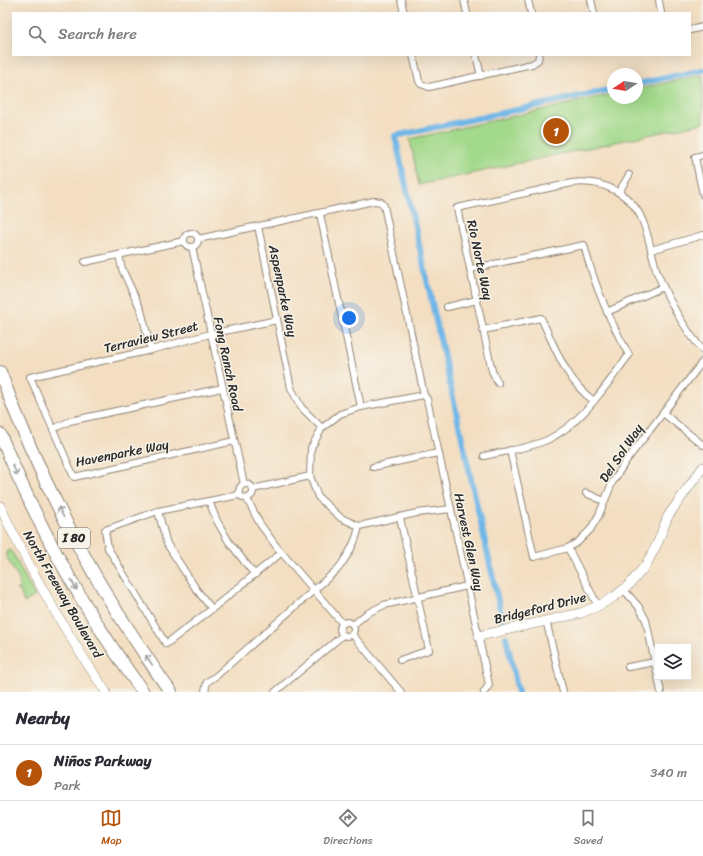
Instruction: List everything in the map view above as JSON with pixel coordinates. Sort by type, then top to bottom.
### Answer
[{"type":"highway","name":"I 80","points":[[0,372],[13,407],[45,481],[81,552],[122,620],[171,692]]},
{"type":"highway","name":"I 80","points":[[0,434],[12,464],[49,540],[83,602],[143,692]]},
{"type":"street","points":[[401,0],[404,12]]},
{"type":"street","points":[[464,0],[467,12]]},
{"type":"street","points":[[528,0],[530,12]]},
{"type":"street","points":[[591,0],[594,12]]},
{"type":"street","points":[[659,0],[662,12]]},
{"type":"street","points":[[691,30],[703,28]]},
{"type":"street","points":[[413,56],[419,81],[424,86],[433,86],[532,64],[538,58]]},
{"type":"street","points":[[476,56],[481,76]]},
{"type":"street","points":[[703,156],[695,157],[703,195]]},
{"type":"street","points":[[629,175],[619,192],[628,199],[639,213],[646,229],[650,250],[663,287],[676,313],[688,332],[703,351]]},
{"type":"street","name":"Rio Norte Way","points":[[498,383],[492,371],[457,208],[576,182],[603,184],[619,192]]},
{"type":"street","name":"Harvest Glen Way","points":[[320,214],[374,201],[381,202],[385,212],[424,395],[427,399],[489,685],[484,692]]},
{"type":"street","points":[[198,239],[320,214],[361,407]]},
{"type":"street","name":"Aspenparke Way","points":[[258,226],[291,388],[302,407],[322,428]]},
{"type":"street","points":[[184,241],[186,236],[189,234],[196,235],[198,239]]},
{"type":"street","points":[[650,250],[703,235]]},
{"type":"street","points":[[184,241],[188,246],[192,247],[196,245],[198,239]]},
{"type":"street","points":[[85,262],[184,241]]},
{"type":"street","points":[[470,269],[584,245],[594,278],[607,312],[629,355],[594,401],[576,420],[557,434],[536,444],[484,456]]},
{"type":"street","name":"Fong Ranch Road","points":[[192,247],[244,484]]},
{"type":"street","points":[[119,255],[122,269],[141,310],[151,350]]},
{"type":"street","points":[[607,312],[663,287]]},
{"type":"street","points":[[447,307],[477,300]]},
{"type":"street","points":[[483,330],[541,318],[572,379],[580,390],[594,401]]},
{"type":"street","name":"Terraview Street","points":[[30,377],[151,350],[210,334],[277,320]]},
{"type":"street","name":"Del Sol Way","points":[[510,450],[534,557],[568,548],[578,542],[590,530],[599,515],[612,483],[622,467],[703,361]]},
{"type":"street","name":"Havenparke Way","points":[[30,377],[74,477],[234,441]]},
{"type":"street","points":[[53,429],[70,421],[222,388]]},
{"type":"street","points":[[424,395],[361,407],[340,414],[322,428],[311,448],[310,476],[318,496],[341,518],[359,526],[417,513],[451,509]]},
{"type":"street","points":[[662,413],[703,445]]},
{"type":"street","points":[[373,466],[438,453]]},
{"type":"street","name":"Bridgeford Drive","points":[[478,636],[573,615],[598,606],[624,590],[639,575],[646,565],[658,542],[668,516],[703,467]]},
{"type":"street","points":[[253,489],[310,476]]},
{"type":"street","points":[[239,495],[240,487],[244,484],[249,485],[253,489]]},
{"type":"street","points":[[253,489],[251,496],[247,498],[242,498],[239,495],[158,511],[105,530],[108,548],[166,644],[281,553]]},
{"type":"street","points":[[586,493],[604,501]]},
{"type":"street","points":[[247,498],[260,524],[281,553],[343,624]]},
{"type":"street","points":[[209,502],[217,521],[230,542],[255,575]]},
{"type":"street","name":"North Freeway Boulevard","points":[[0,506],[39,582],[71,637],[106,692]]},
{"type":"street","points":[[158,511],[167,544],[196,590],[212,609]]},
{"type":"street","points":[[400,518],[430,650],[400,660]]},
{"type":"street","points":[[206,691],[206,682],[216,676],[338,569],[350,553],[357,536],[359,526]]},
{"type":"street","points":[[568,548],[598,606]]},
{"type":"street","points":[[353,625],[366,614],[384,605],[467,586]]},
{"type":"street","points":[[624,590],[639,606],[643,613],[646,620],[655,662],[628,667]]},
{"type":"street","points":[[546,620],[563,692]]},
{"type":"street","points":[[343,624],[348,623],[353,625]]},
{"type":"street","points":[[343,624],[340,630],[344,635]]},
{"type":"street","points":[[352,634],[354,630],[353,625]]},
{"type":"street","points":[[275,692],[344,635],[348,636],[352,634]]},
{"type":"street","points":[[352,634],[400,692]]},
{"type":"street","points":[[659,680],[661,692]]},
{"type":"green space","points":[[703,75],[703,123],[419,185],[410,139],[607,95],[607,104],[643,104],[643,88]]},
{"type":"green space","points":[[11,550],[35,596],[24,603],[20,590],[16,590],[20,587],[19,580],[6,556],[6,552]]},
{"type":"waterway","points":[[643,83],[703,70]]},
{"type":"waterway","points":[[503,623],[395,136],[607,90]]},
{"type":"waterway","points":[[506,637],[518,692]]},
{"type":"place","name":"Niños Parkway","points":[[556,131]]}]
